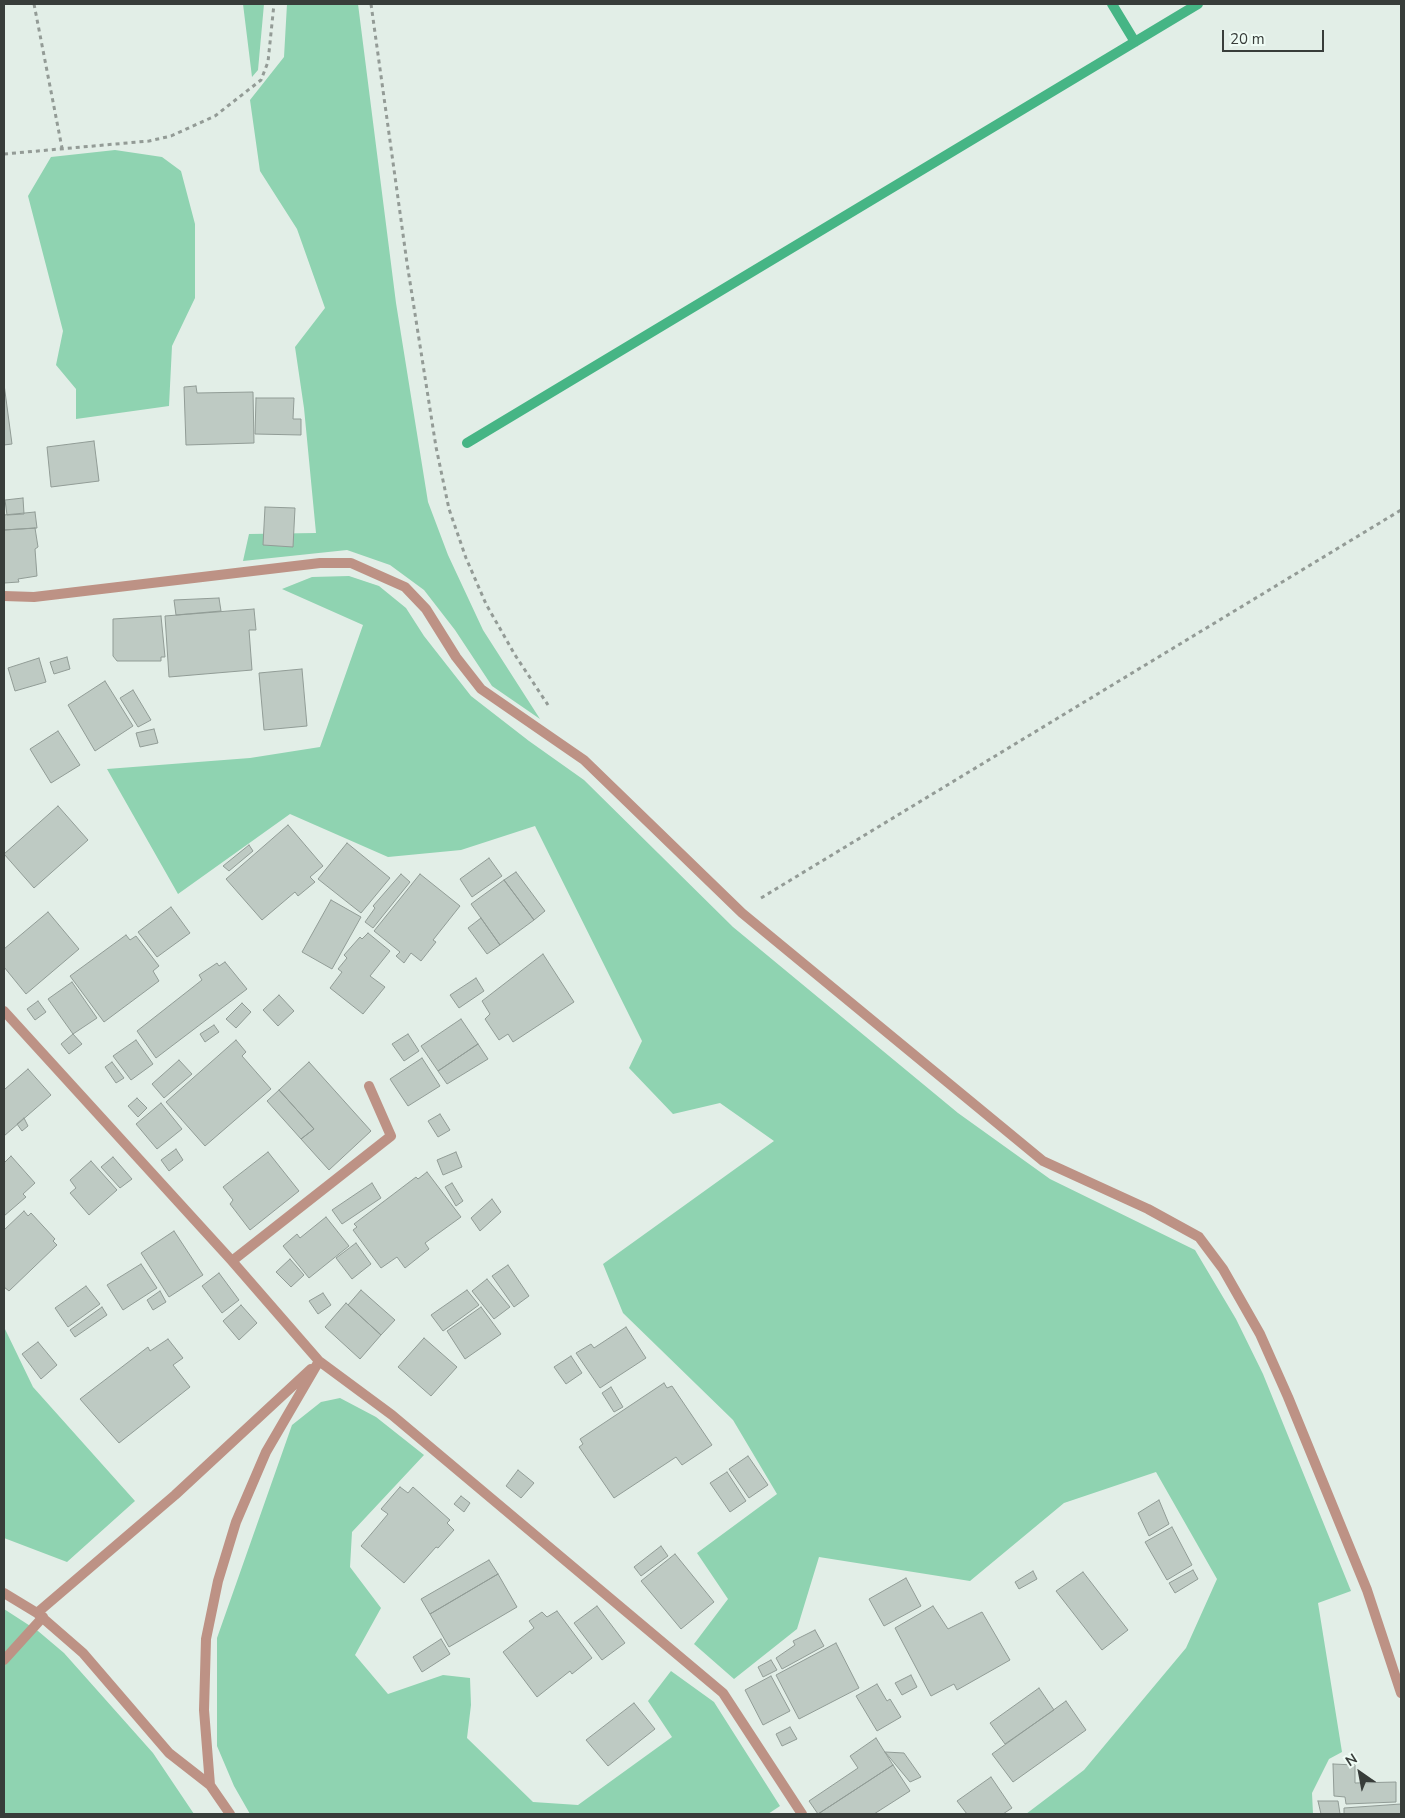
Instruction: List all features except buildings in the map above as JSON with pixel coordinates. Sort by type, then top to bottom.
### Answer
[{"type":"street","points":[[4,596],[34,597],[320,563],[351,563],[405,587],[426,609],[456,657],[481,689],[584,760],[742,913],[1043,1161],[1148,1210],[1199,1237],[1223,1269],[1260,1334],[1367,1590],[1401,1693]]},
{"type":"street","points":[[4,1011],[232,1261],[319,1361],[392,1415],[723,1693],[802,1814]]},
{"type":"street","points":[[232,1261],[391,1136],[369,1086]]},
{"type":"street","points":[[4,1660],[40,1615],[175,1495],[319,1361]]},
{"type":"street","points":[[210,1785],[204,1710],[206,1639],[218,1581],[236,1522],[266,1452],[319,1361]]},
{"type":"street","points":[[4,1593],[40,1615],[83,1653],[169,1753],[210,1785],[230,1814]]},
{"type":"path","points":[[34,4],[62,148]]},
{"type":"path","points":[[4,154],[149,141],[171,136],[215,116],[261,80],[268,62],[274,4]]},
{"type":"path","points":[[371,4],[407,263],[436,447],[449,509],[466,558],[486,604],[515,655],[550,709]]},
{"type":"path","points":[[742,913],[772,890],[1401,510]]},
{"type":"green space","points":[[243,4],[264,4],[258,70],[252,77]]},
{"type":"green space","points":[[287,4],[358,4],[396,303],[428,502],[448,555],[483,630],[540,719],[492,686],[455,630],[424,590],[390,565],[347,550],[243,561],[249,534],[316,533],[304,408],[295,347],[325,308],[297,229],[260,171],[250,100],[284,57]]},
{"type":"green space","points":[[115,150],[162,157],[181,171],[195,224],[195,298],[172,346],[169,406],[76,419],[76,389],[56,365],[63,331],[28,196],[51,157]]},
{"type":"green space","points":[[349,576],[379,586],[406,608],[424,636],[471,696],[529,741],[584,780],[733,927],[958,1113],[1050,1179],[1195,1250],[1236,1319],[1263,1374],[1351,1591],[1318,1603],[1342,1752],[1329,1759],[1312,1793],[1313,1814],[1026,1814],[1084,1770],[1186,1648],[1217,1579],[1156,1472],[1064,1503],[970,1581],[819,1557],[797,1629],[734,1679],[694,1644],[728,1599],[697,1553],[777,1494],[733,1420],[623,1313],[603,1264],[774,1141],[720,1103],[673,1114],[629,1068],[642,1041],[535,826],[461,850],[388,857],[290,814],[178,894],[107,769],[250,758],[320,747],[363,625],[282,589],[312,577]]},
{"type":"green space","points":[[4,1327],[33,1387],[135,1501],[67,1562],[4,1538]]},
{"type":"green space","points":[[340,1398],[376,1417],[424,1455],[352,1532],[350,1567],[381,1608],[355,1655],[388,1694],[443,1675],[470,1678],[471,1705],[467,1738],[533,1802],[578,1805],[672,1737],[648,1701],[671,1671],[714,1702],[780,1806],[768,1814],[250,1814],[234,1786],[217,1746],[217,1638],[292,1425],[321,1402]]},
{"type":"green space","points":[[4,1609],[38,1631],[64,1653],[153,1753],[194,1814],[4,1814]]},
{"type":"waterway","points":[[1112,4],[1135,42]]},
{"type":"waterway","points":[[467,443],[1198,4]]}]
